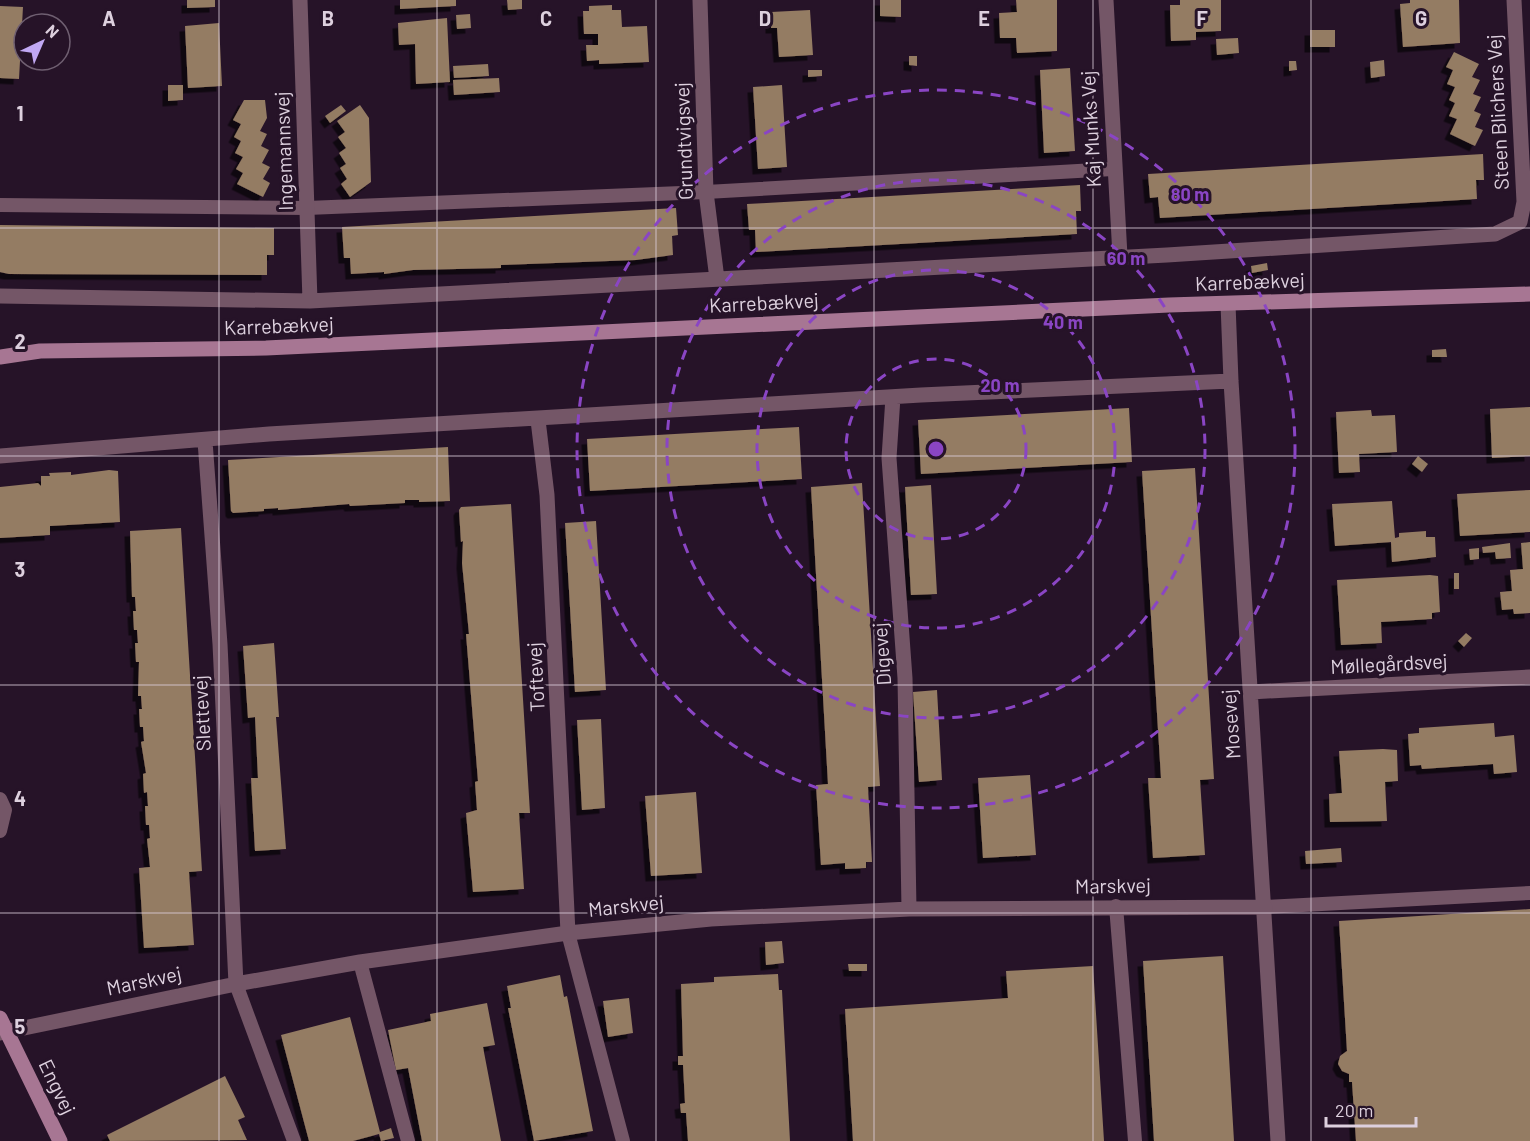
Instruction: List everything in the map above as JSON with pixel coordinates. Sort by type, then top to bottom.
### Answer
[{"type":"street","name":"Ingemannsvej","points":[[300,0],[310,301]]},
{"type":"street","name":"Grundtvigsvej","points":[[700,0],[706,192],[717,279]]},
{"type":"street","name":"Kaj Munks Vej","points":[[1106,0],[1119,256]]},
{"type":"street","name":"Steen Blichers Vej","points":[[1514,0],[1524,202],[1520,222]]},
{"type":"street","name":"Karrebækvej","points":[[0,296],[310,301],[1495,234],[1520,222]]},
{"type":"street","name":"Karrebækvej","points":[[0,357],[40,351],[266,348],[1228,304],[1530,294]]},
{"type":"street","name":"Mosevej","points":[[1228,304],[1278,1141]]},
{"type":"street","points":[[0,456],[269,434],[538,420],[893,397],[1231,381]]},
{"type":"street","name":"Digevej","points":[[893,397],[889,458],[905,678],[909,909]]},
{"type":"street","name":"Toftevej","points":[[538,420],[547,495],[568,933]]},
{"type":"street","name":"Slettevej","points":[[204,441],[220,644],[236,984]]},
{"type":"street","name":"Møllegårdsvej","points":[[1250,692],[1530,677]]},
{"type":"street","name":"Marskvej","points":[[2,1027],[360,962],[568,933],[711,919],[909,909],[1116,906],[1264,907]]},
{"type":"street","name":"Engvej","points":[[2,1027],[60,1141]]},
{"type":"lane","points":[[0,206],[307,208],[706,192],[1113,169]]},
{"type":"lane","points":[[0,799],[5,810],[0,831]]},
{"type":"lane","points":[[1264,907],[1530,894]]},
{"type":"lane","points":[[1116,906],[1135,1141]]},
{"type":"lane","points":[[568,933],[623,1141]]},
{"type":"lane","points":[[360,962],[408,1141]]},
{"type":"lane","points":[[236,984],[294,1141]]},
{"type":"building","points":[[187,0],[215,0],[215,7],[187,8]]},
{"type":"building","points":[[400,0],[456,0],[456,6],[400,9]]},
{"type":"building","points":[[507,0],[522,0],[522,9],[508,10]]},
{"type":"building","points":[[880,0],[901,0],[901,17],[880,16]]},
{"type":"building","points":[[1016,0],[1057,0],[1057,51],[1017,53],[1016,38],[1000,38],[999,13],[1017,12]]},
{"type":"building","points":[[1180,0],[1221,0],[1221,31],[1196,32],[1196,40],[1171,41],[1170,5],[1180,5]]},
{"type":"building","points":[[1410,0],[1459,0],[1460,43],[1403,47],[1400,4],[1410,3]]},
{"type":"building","points":[[612,5],[612,10],[621,10],[622,27],[647,26],[649,62],[599,64],[599,60],[587,61],[586,45],[598,45],[598,34],[584,34],[583,11],[589,11],[589,6]]},
{"type":"building","points":[[0,6],[23,7],[23,12],[12,12],[12,72],[19,72],[19,79],[0,78]]},
{"type":"building","points":[[810,10],[813,55],[779,57],[777,28],[771,28],[771,12]]},
{"type":"building","points":[[470,14],[471,28],[457,29],[456,15]]},
{"type":"building","points":[[447,18],[450,82],[416,84],[415,44],[399,45],[398,23]]},
{"type":"building","points":[[219,23],[222,86],[188,88],[185,26]]},
{"type":"building","points":[[1310,30],[1335,30],[1335,47],[1310,47]]},
{"type":"building","points":[[1238,38],[1239,53],[1217,55],[1216,39]]},
{"type":"building","points":[[1454,52],[1479,64],[1472,77],[1480,80],[1473,94],[1481,97],[1474,111],[1481,114],[1475,127],[1483,130],[1475,146],[1450,134],[1457,119],[1449,116],[1455,103],[1449,100],[1455,87],[1447,84],[1453,70],[1446,67]]},
{"type":"building","points":[[909,56],[917,56],[917,66],[909,65]]},
{"type":"building","points":[[1384,60],[1385,76],[1371,78],[1370,62]]},
{"type":"building","points":[[1289,61],[1296,61],[1297,70],[1289,71]]},
{"type":"building","points":[[488,64],[489,76],[454,78],[453,66]]},
{"type":"building","points":[[1070,68],[1075,151],[1044,153],[1040,70]]},
{"type":"building","points":[[808,70],[822,70],[822,76],[808,77]]},
{"type":"building","points":[[499,78],[500,92],[454,95],[453,80]]},
{"type":"building","points":[[168,85],[183,85],[183,100],[168,101]]},
{"type":"building","points":[[782,85],[787,167],[758,169],[753,87]]},
{"type":"building","points":[[244,100],[265,100],[267,118],[260,131],[267,134],[261,146],[269,150],[262,163],[270,167],[263,179],[270,183],[263,197],[237,184],[243,173],[236,169],[243,157],[235,153],[241,141],[234,137],[241,124],[233,120]]},
{"type":"building","points":[[341,105],[346,111],[330,123],[325,116]]},
{"type":"building","points":[[360,105],[369,118],[371,182],[350,197],[341,184],[347,179],[340,168],[346,164],[339,153],[346,148],[338,137],[345,132],[337,121]]},
{"type":"building","points":[[1483,154],[1484,180],[1476,180],[1477,199],[1160,218],[1158,197],[1150,198],[1148,174]]},
{"type":"building","points":[[1080,185],[1081,211],[1076,211],[1077,234],[756,252],[755,230],[749,230],[747,204]]},
{"type":"building","points":[[676,208],[678,235],[672,236],[673,255],[636,260],[501,265],[501,268],[413,270],[384,274],[384,272],[351,274],[350,258],[344,258],[342,227]]},
{"type":"building","points":[[0,225],[274,228],[274,255],[267,255],[267,275],[9,274],[0,272]]},
{"type":"building","points":[[1267,263],[1268,270],[1252,273],[1251,266]]},
{"type":"building","points":[[1446,349],[1447,357],[1432,357],[1432,350]]},
{"type":"building","points":[[1530,407],[1530,456],[1492,458],[1490,409]]},
{"type":"building","points":[[1129,408],[1132,462],[921,474],[918,420]]},
{"type":"building","points":[[1371,410],[1372,416],[1395,415],[1397,452],[1359,454],[1360,472],[1339,473],[1336,412]]},
{"type":"building","points":[[799,427],[802,479],[590,491],[587,439]]},
{"type":"building","points":[[448,447],[450,501],[405,500],[405,503],[350,506],[349,504],[278,510],[278,508],[233,513],[231,511],[228,460]]},
{"type":"building","points":[[1418,456],[1428,464],[1422,472],[1412,464]]},
{"type":"building","points":[[1195,468],[1214,779],[1200,780],[1205,855],[1153,858],[1148,778],[1161,778],[1142,471]]},
{"type":"building","points":[[118,471],[120,522],[50,526],[50,535],[0,538],[0,487],[38,483],[41,486],[41,476],[50,476],[49,473],[71,472],[71,475]]},
{"type":"building","points":[[862,483],[880,786],[868,787],[872,862],[866,862],[866,868],[845,869],[845,863],[821,865],[816,785],[828,784],[811,487]]},
{"type":"building","points":[[931,485],[937,594],[911,595],[905,487]]},
{"type":"building","points":[[1530,490],[1530,532],[1460,536],[1457,494]]},
{"type":"building","points":[[1392,501],[1395,538],[1399,537],[1399,533],[1426,531],[1426,537],[1435,537],[1436,557],[1392,562],[1391,542],[1335,546],[1332,504]]},
{"type":"building","points":[[511,504],[530,813],[519,813],[524,889],[473,892],[466,813],[477,810],[475,782],[478,781],[466,634],[469,634],[462,563],[463,541],[461,542],[459,510],[461,507]]},
{"type":"building","points":[[596,521],[606,690],[575,692],[565,523]]},
{"type":"building","points":[[181,528],[202,871],[189,872],[194,945],[144,948],[139,868],[150,867],[147,839],[150,838],[149,825],[146,825],[145,806],[148,806],[147,792],[144,793],[143,774],[146,773],[141,742],[144,741],[143,727],[140,727],[139,709],[142,709],[141,696],[138,696],[139,662],[136,662],[135,643],[138,643],[137,630],[134,630],[133,611],[136,611],[135,597],[132,597],[130,531]]},
{"type":"building","points":[[1530,542],[1530,613],[1514,614],[1513,609],[1502,610],[1500,592],[1512,591],[1510,570],[1523,569],[1521,543]]},
{"type":"building","points":[[1510,543],[1511,558],[1496,559],[1495,552],[1483,553],[1482,547]]},
{"type":"building","points":[[1479,548],[1479,559],[1470,560],[1469,549]]},
{"type":"building","points":[[1454,573],[1459,573],[1459,589],[1454,589]]},
{"type":"building","points":[[1438,576],[1440,612],[1432,613],[1432,619],[1381,622],[1382,643],[1341,645],[1337,580]]},
{"type":"building","points":[[1466,633],[1472,638],[1464,647],[1458,641]]},
{"type":"building","points":[[274,643],[279,717],[276,717],[286,849],[255,851],[251,778],[258,778],[255,717],[248,718],[243,646]]},
{"type":"building","points":[[937,690],[942,780],[919,782],[913,692]]},
{"type":"building","points":[[601,719],[605,808],[582,810],[577,720]]},
{"type":"building","points":[[1494,723],[1495,737],[1514,735],[1517,772],[1494,774],[1493,764],[1422,769],[1421,765],[1410,766],[1408,734],[1419,733],[1419,728]]},
{"type":"building","points":[[1397,750],[1398,781],[1385,782],[1387,821],[1330,822],[1329,794],[1342,793],[1339,751]]},
{"type":"building","points":[[1030,775],[1036,855],[983,858],[978,778]]},
{"type":"building","points":[[696,792],[702,873],[651,876],[645,796]]},
{"type":"building","points":[[1341,848],[1342,862],[1306,864],[1305,851]]},
{"type":"building","points":[[1530,909],[1530,1141],[1356,1141],[1352,1082],[1349,1082],[1349,1074],[1342,1071],[1338,1064],[1340,1056],[1347,1051],[1339,921]]},
{"type":"building","points":[[782,941],[784,963],[766,965],[765,942]]},
{"type":"building","points":[[1223,956],[1234,1141],[1154,1141],[1143,961]]},
{"type":"building","points":[[848,964],[867,964],[867,971],[849,971]]},
{"type":"building","points":[[1093,966],[1104,1141],[853,1141],[845,1009],[1008,998],[1006,971]]},
{"type":"building","points":[[778,974],[779,990],[782,990],[790,1141],[688,1141],[686,1113],[681,1113],[680,1104],[685,1103],[683,1065],[678,1065],[678,1056],[683,1056],[681,984],[714,982],[714,977]]},
{"type":"building","points":[[560,975],[564,997],[567,996],[593,1131],[534,1141],[508,1008],[511,1008],[507,986]]},
{"type":"building","points":[[629,998],[633,1033],[608,1037],[603,1001]]},
{"type":"building","points":[[487,1003],[495,1045],[483,1047],[501,1141],[422,1141],[408,1068],[396,1070],[388,1030],[431,1021],[430,1014]]},
{"type":"building","points":[[350,1017],[380,1132],[391,1128],[394,1138],[381,1141],[379,1134],[353,1141],[309,1141],[281,1035]]},
{"type":"building","points":[[225,1076],[245,1117],[238,1120],[247,1140],[110,1141],[107,1135]]}]
